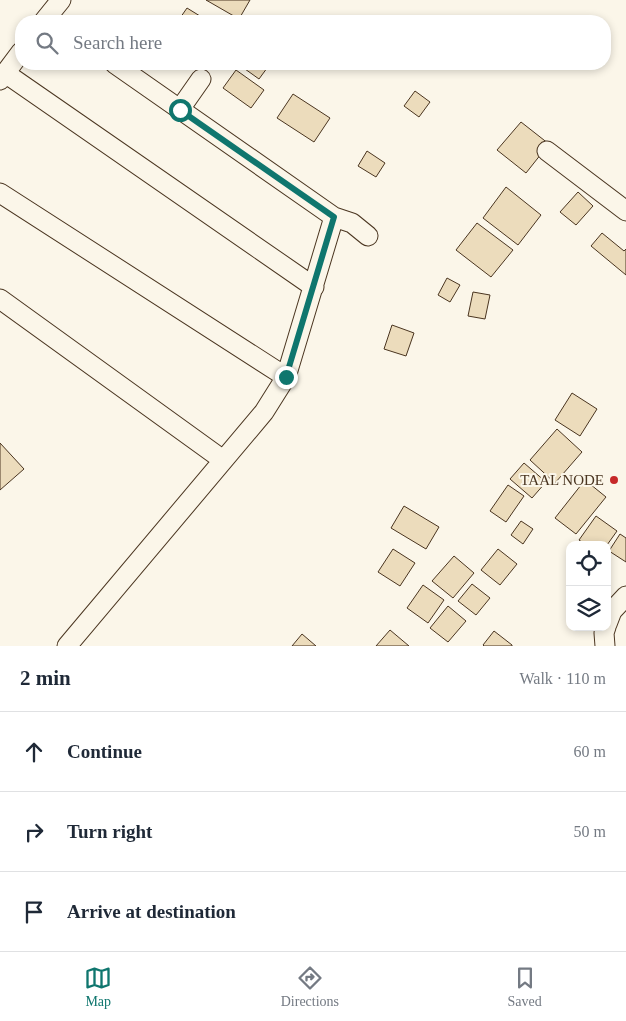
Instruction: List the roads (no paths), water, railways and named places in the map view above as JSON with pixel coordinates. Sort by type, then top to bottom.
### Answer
[{"type":"street","points":[[52,15],[61,0]]},
{"type":"street","points":[[15,60],[3,76],[314,288]]},
{"type":"street","points":[[123,70],[334,217],[352,223],[368,236]]},
{"type":"street","points":[[180,110],[201,79]]},
{"type":"street","points":[[547,151],[626,211]]},
{"type":"street","points":[[2,198],[286,377]]},
{"type":"street","points":[[67,646],[264,412],[286,377],[334,217]]},
{"type":"street","points":[[0,299],[223,460]]},
{"type":"street","points":[[611,614],[626,596]]},
{"type":"street","points":[[605,631],[605,646]]},
{"type":"place","name":"TAAL NODE","points":[[614,480]]}]
